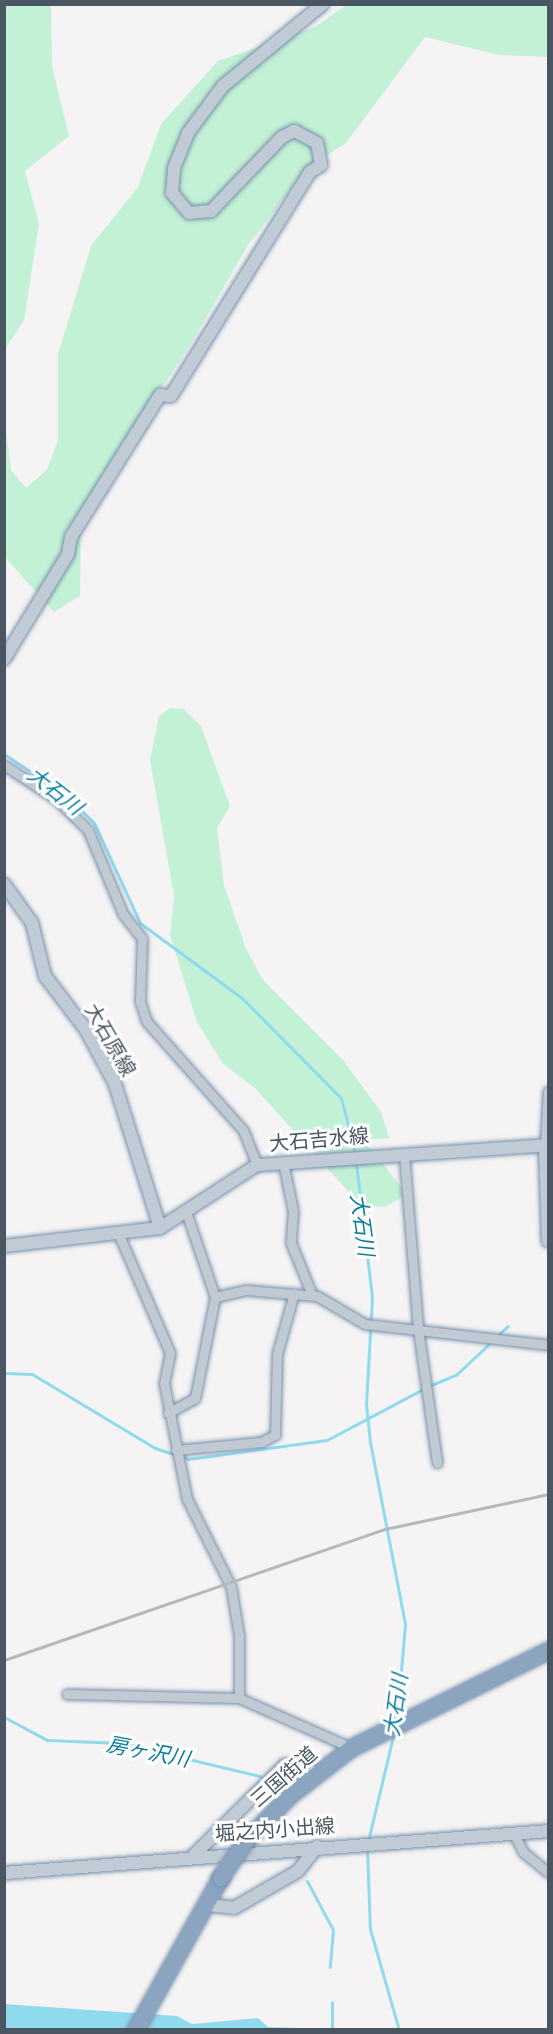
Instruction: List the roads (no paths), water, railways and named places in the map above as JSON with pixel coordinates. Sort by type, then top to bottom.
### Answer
[{"type":"highway","name":"三国街道","points":[[136,2030],[221,1878],[246,1841],[317,1773],[352,1748],[379,1733],[549,1652]]},
{"type":"main road","points":[[4,659],[68,554],[71,537],[160,395],[171,396],[310,172],[321,165],[317,143],[294,131],[282,137],[211,211],[189,213],[172,194],[180,151],[200,115],[223,86],[323,4]]},
{"type":"main road","name":"大石原線","points":[[4,884],[32,923],[45,976],[86,1030],[115,1084],[160,1228]]},
{"type":"main road","points":[[547,1145],[549,1241]]},
{"type":"main road","name":"大石吉水線","points":[[4,1246],[119,1235],[160,1228],[257,1164],[357,1155],[547,1145]]},
{"type":"main road","points":[[200,1855],[285,1765],[317,1773]]},
{"type":"main road","name":"堀之内小出線","points":[[4,1873],[200,1855],[549,1831]]},
{"type":"main road","points":[[207,1905],[234,1908],[298,1871],[318,1847]]},
{"type":"street","points":[[4,765],[56,799],[88,830],[123,914],[142,938],[140,1002],[147,1022],[243,1130],[257,1164]]},
{"type":"street","points":[[547,1145],[549,1091]]},
{"type":"street","points":[[404,1154],[418,1329],[437,1463]]},
{"type":"street","points":[[283,1162],[293,1211],[291,1243],[312,1295]]},
{"type":"street","points":[[168,1413],[195,1398],[215,1297],[186,1212]]},
{"type":"street","points":[[119,1235],[170,1353],[164,1383],[168,1413],[187,1499],[231,1587],[239,1636],[239,1698]]},
{"type":"street","points":[[215,1297],[246,1290],[312,1295],[365,1324],[549,1345]]},
{"type":"street","points":[[176,1450],[261,1442],[275,1436],[277,1353],[294,1293]]},
{"type":"street","points":[[67,1694],[239,1698],[352,1748]]},
{"type":"street","points":[[513,1832],[523,1852],[549,1872]]},
{"type":"water","points":[[4,2004],[177,2016],[192,2024],[258,2018],[268,2027],[330,2029],[5,2029]]},
{"type":"waterway","name":"大石川","points":[[4,754],[67,796],[94,823],[140,923],[242,998],[341,1098],[356,1156]]},
{"type":"waterway","name":"大石川","points":[[356,1163],[372,1297],[366,1404],[370,1442],[405,1624],[397,1718]]},
{"type":"waterway","points":[[496,1337],[508,1326]]},
{"type":"waterway","points":[[429,1386],[457,1374],[491,1342]]},
{"type":"waterway","points":[[4,1373],[32,1374],[155,1448],[188,1459],[327,1440],[423,1389]]},
{"type":"waterway","name":"房ヶ沢川","points":[[4,1717],[47,1740],[121,1743],[260,1776]]},
{"type":"waterway","name":"大石川","points":[[369,1837],[393,1736]]},
{"type":"waterway","name":"大石川","points":[[367,1849],[370,1929],[399,2030]]},
{"type":"waterway","name":"房ヶ沢川","points":[[307,1881],[333,1930],[330,1967]]},
{"type":"waterway","name":"房ヶ沢川","points":[[332,2002],[332,2030]]},
{"type":"railway","points":[[4,1660],[385,1529],[548,1494]]}]
